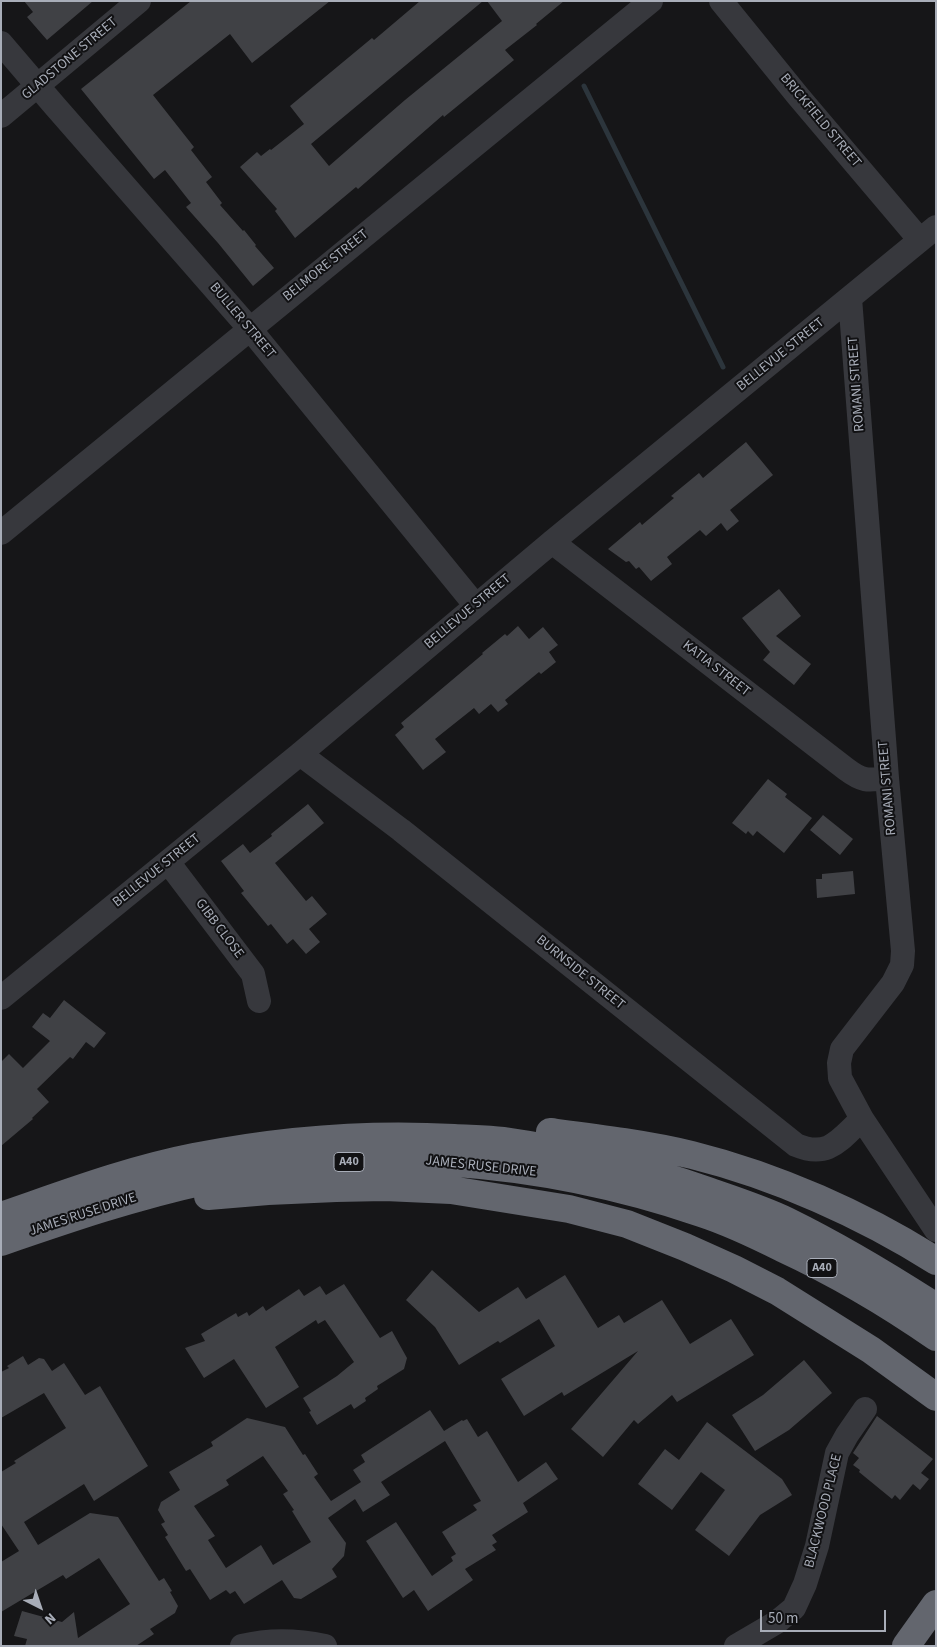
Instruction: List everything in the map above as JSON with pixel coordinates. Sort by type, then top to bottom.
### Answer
[{"type":"highway","points":[[303,1140],[368,1128],[430,1124],[502,1125],[630,1143],[691,1155],[736,1167],[791,1188],[857,1217],[936,1261]]},
{"type":"highway","name":"JAMES RUSE DRIVE","points":[[1,1216],[136,1171],[194,1157],[303,1140],[414,1137],[501,1141],[566,1152],[625,1165],[676,1180],[785,1220],[890,1277],[936,1307]]},
{"type":"highway","name":"JAMES RUSE DRIVE","points":[[1,1242],[88,1212],[139,1197],[205,1180],[266,1170],[330,1163],[387,1161],[451,1162],[514,1168],[580,1180],[641,1195],[701,1213],[748,1232],[852,1283],[936,1337]]},
{"type":"highway","points":[[88,1212],[159,1206],[212,1196],[268,1191],[385,1187],[451,1190],[569,1209],[627,1224],[685,1246],[777,1291],[871,1350],[936,1397]]},
{"type":"highway","points":[[906,1646],[936,1604]]},
{"type":"street","name":"GLADSTONE STREET","points":[[1,116],[139,1]]},
{"type":"street","name":"BELMORE STREET","points":[[1,533],[651,1]]},
{"type":"street","name":"BRICKFIELD STREET","points":[[721,1],[798,96],[928,234]]},
{"type":"street","name":"BULLER STREET","points":[[1,43],[250,328],[476,606]]},
{"type":"street","name":"BELLEVUE STREET","points":[[5,988],[168,862],[300,754],[552,542],[928,234]]},
{"type":"street","name":"ROMANI STREET","points":[[850,298],[887,778],[904,951],[902,965],[893,983],[842,1049],[839,1063],[840,1078],[862,1119],[936,1230]]},
{"type":"street","name":"KATIA STREET","points":[[552,542],[846,770],[858,778],[869,780],[887,778]]},
{"type":"street","name":"BURNSIDE STREET","points":[[300,754],[401,830],[796,1145],[808,1150],[828,1148],[834,1145],[862,1119]]},
{"type":"street","name":"GIBB CLOSE","points":[[168,862],[253,974],[260,1001]]},
{"type":"street","name":"BLACKWOOD PLACE","points":[[736,1646],[777,1622],[794,1608],[805,1584],[818,1546],[837,1453],[847,1434],[865,1409]]},
{"type":"street","points":[[242,1646],[261,1641],[283,1640],[326,1646]]},
{"type":"building","points":[[24,1],[93,1],[47,40],[27,17],[33,12]]},
{"type":"building","points":[[191,1],[330,1],[252,63],[230,34],[153,95],[194,147],[191,150],[212,177],[206,182],[222,203],[220,205],[244,230],[274,268],[253,286],[186,207],[191,203],[165,170],[154,179],[81,89]]},
{"type":"building","points":[[420,1],[483,1],[311,144],[329,166],[405,100],[502,21],[487,1],[564,1],[505,50],[514,60],[444,117],[443,115],[358,189],[356,187],[295,238],[275,211],[277,209],[240,167],[257,152],[261,156],[271,150],[304,124],[290,106]]},
{"type":"building","points":[[746,442],[773,475],[730,510],[739,521],[727,531],[721,523],[706,536],[700,530],[667,557],[672,564],[651,581],[639,567],[636,569],[629,561],[626,562],[608,549],[640,522],[642,525],[674,498],[671,496],[699,473],[703,478]]},
{"type":"building","points":[[779,589],[801,616],[776,636],[811,664],[794,685],[763,660],[770,652],[742,618]]},
{"type":"building","points":[[518,626],[529,639],[543,627],[558,645],[549,652],[556,662],[541,674],[539,672],[505,700],[508,704],[498,712],[491,704],[479,714],[474,708],[435,739],[446,752],[423,770],[395,735],[404,727],[401,723],[482,653]]},
{"type":"building","points":[[768,779],[787,794],[785,797],[812,818],[784,853],[757,831],[753,836],[748,831],[746,834],[732,823]]},
{"type":"building","points":[[308,804],[324,823],[275,863],[306,901],[312,896],[327,914],[309,929],[320,942],[306,954],[293,939],[287,944],[271,924],[268,926],[241,893],[244,891],[221,861],[243,844],[250,853]]},
{"type":"building","points":[[823,815],[853,839],[840,855],[810,830]]},
{"type":"building","points":[[853,871],[855,894],[817,898],[816,879],[822,879],[822,874]]},
{"type":"building","points":[[64,1000],[106,1033],[94,1048],[86,1042],[73,1059],[70,1057],[37,1089],[49,1102],[33,1119],[1,1146],[1,1062],[9,1054],[23,1068],[50,1041],[32,1027],[43,1013],[50,1018]]},
{"type":"building","points":[[432,1270],[479,1312],[518,1287],[526,1299],[565,1275],[598,1328],[619,1315],[624,1323],[662,1300],[690,1344],[731,1319],[754,1355],[677,1402],[672,1395],[638,1424],[634,1420],[603,1457],[571,1429],[638,1351],[564,1396],[562,1392],[524,1416],[501,1379],[555,1346],[539,1319],[459,1365],[435,1327],[406,1300]]},
{"type":"building","points":[[344,1284],[380,1338],[392,1331],[407,1358],[404,1369],[377,1386],[378,1389],[365,1398],[366,1401],[354,1409],[351,1404],[317,1425],[303,1398],[337,1376],[354,1362],[325,1320],[318,1324],[316,1320],[275,1347],[299,1387],[266,1408],[234,1359],[204,1378],[185,1348],[205,1341],[201,1334],[236,1313],[238,1317],[247,1312],[249,1316],[263,1306],[266,1311],[299,1289],[304,1296],[320,1286],[326,1295]]},
{"type":"building","points":[[23,1356],[28,1365],[39,1358],[44,1359],[52,1371],[64,1363],[85,1395],[100,1386],[148,1466],[94,1501],[84,1484],[24,1522],[38,1545],[90,1513],[118,1517],[159,1581],[164,1578],[178,1606],[175,1613],[150,1629],[154,1634],[136,1646],[25,1646],[27,1639],[14,1636],[22,1611],[62,1622],[74,1612],[78,1638],[130,1604],[99,1558],[66,1579],[63,1575],[1,1612],[1,1562],[19,1551],[1,1524],[1,1472],[16,1463],[14,1461],[66,1428],[44,1393],[1,1418],[1,1372]]},
{"type":"building","points":[[804,1360],[832,1393],[789,1430],[755,1451],[732,1415],[763,1395]]},
{"type":"building","points":[[430,1410],[444,1431],[467,1419],[478,1437],[487,1431],[518,1482],[546,1462],[558,1479],[523,1503],[528,1512],[492,1535],[497,1542],[492,1545],[496,1550],[465,1569],[473,1580],[428,1611],[414,1590],[403,1598],[366,1541],[396,1522],[432,1576],[453,1561],[451,1557],[456,1554],[442,1532],[477,1510],[473,1505],[481,1501],[445,1441],[381,1482],[390,1495],[363,1512],[355,1499],[328,1518],[346,1543],[344,1556],[332,1569],[337,1577],[301,1599],[294,1598],[282,1580],[244,1604],[235,1591],[230,1594],[226,1590],[210,1600],[190,1569],[186,1571],[165,1537],[168,1535],[161,1524],[165,1522],[158,1510],[161,1502],[180,1490],[169,1472],[213,1446],[211,1442],[247,1418],[285,1427],[318,1474],[314,1477],[331,1501],[361,1482],[353,1470],[365,1462],[361,1455]],"holes":[[[263,1456],[288,1491],[283,1494],[311,1542],[273,1565],[261,1545],[226,1568],[208,1540],[215,1536],[194,1506],[229,1485],[226,1480]]]},
{"type":"building","points":[[877,1416],[933,1459],[921,1473],[929,1479],[920,1490],[913,1484],[900,1500],[895,1495],[892,1499],[853,1465],[859,1458],[853,1453]]},
{"type":"building","points":[[707,1422],[782,1479],[792,1495],[760,1515],[729,1556],[695,1530],[725,1490],[701,1472],[672,1510],[638,1484],[665,1449],[679,1460]]},
{"type":"waterway","points":[[584,86],[723,367]]}]
